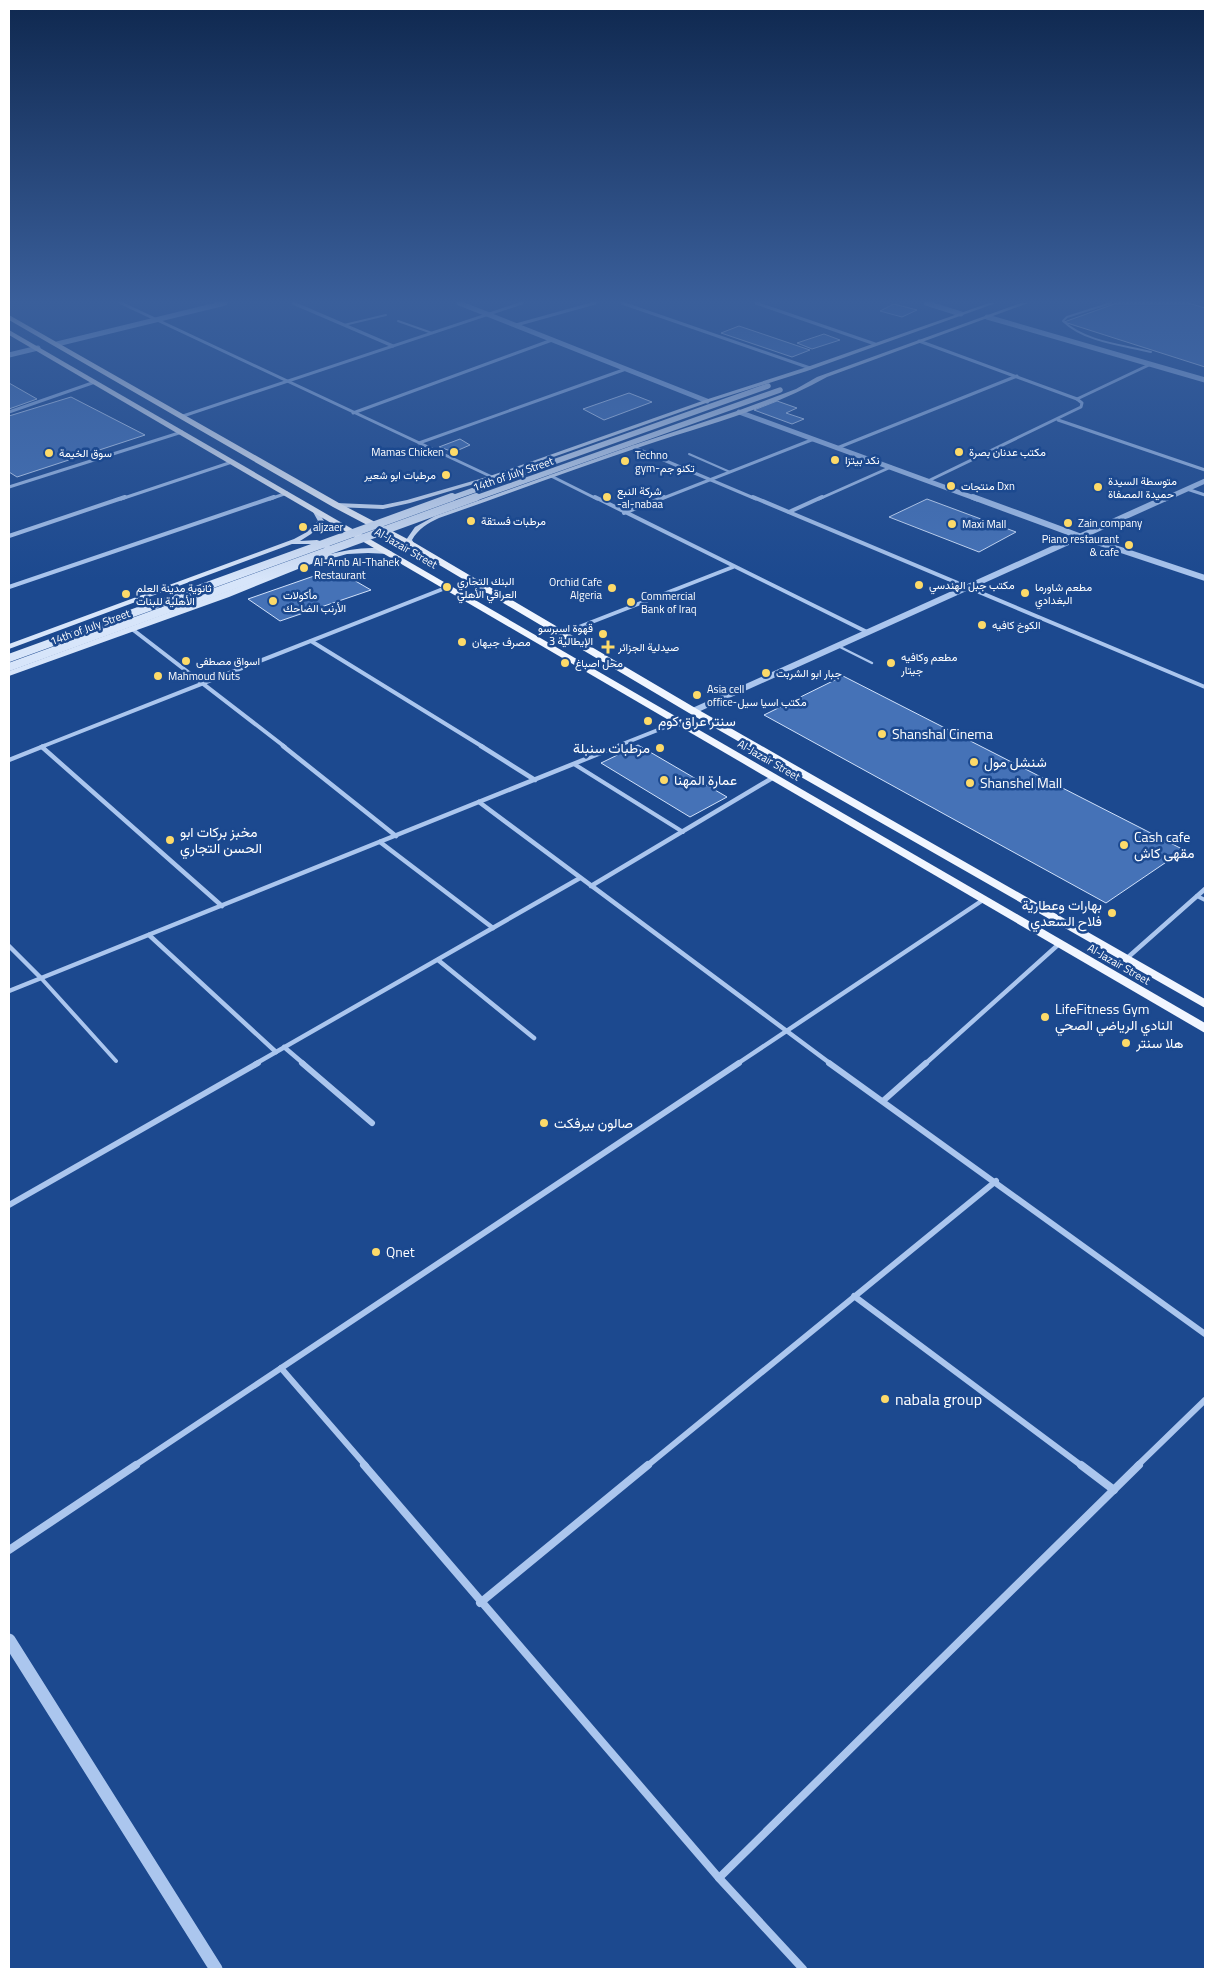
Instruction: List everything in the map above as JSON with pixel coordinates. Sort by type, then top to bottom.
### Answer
[{"type":"main road","name":"Al-Jazair Street","points":[[118,395],[1205,1029]]},
{"type":"main road","name":"Al-Jazair Street","points":[[147,395],[336,505],[412,546],[693,711],[1205,1004]]},
{"type":"main road","points":[[336,505],[383,506],[408,502],[492,477],[726,395]]},
{"type":"main road","name":"14th of July Street","points":[[9,658],[372,526],[742,395]]},
{"type":"main road","name":"14th of July Street","points":[[9,667],[372,534],[765,395]]},
{"type":"main road","points":[[412,546],[409,540],[412,533],[436,517],[784,395]]},
{"type":"main road","points":[[408,502],[396,512],[398,516],[413,520],[436,517]]},
{"type":"main road","points":[[9,647],[287,544],[317,527],[321,521],[316,512]]},
{"type":"main road","points":[[287,544],[307,542],[327,545],[329,552],[321,558]]},
{"type":"main road","points":[[9,674],[249,587],[321,558],[357,551],[389,552]]},
{"type":"street","points":[[9,412],[57,395]]},
{"type":"street","points":[[183,416],[246,395]]},
{"type":"street","points":[[315,395],[492,477]]},
{"type":"street","points":[[353,413],[401,395]]},
{"type":"street","points":[[419,443],[552,395]]},
{"type":"street","points":[[693,395],[708,401]]},
{"type":"street","points":[[837,448],[969,395]]},
{"type":"street","points":[[928,481],[1058,420],[1081,407],[1082,403],[1067,395]]},
{"type":"street","points":[[1077,399],[1085,395]]},
{"type":"street","points":[[739,412],[1079,536],[1205,578]]},
{"type":"street","points":[[1058,420],[1205,470]]},
{"type":"street","points":[[9,487],[183,432]]},
{"type":"street","points":[[624,512],[814,440]]},
{"type":"street","points":[[633,447],[969,586],[1205,687]]},
{"type":"street","points":[[9,536],[232,462]]},
{"type":"street","points":[[789,512],[891,468]]},
{"type":"street","points":[[551,476],[733,568],[867,632]]},
{"type":"street","points":[[693,711],[1205,481]]},
{"type":"street","points":[[1186,489],[1205,494]]},
{"type":"street","points":[[9,587],[287,494]]},
{"type":"street","points":[[560,634],[733,568]]},
{"type":"street","points":[[9,760],[448,587]]},
{"type":"street","points":[[132,629],[204,683],[396,836]]},
{"type":"street","points":[[312,640],[535,780]]},
{"type":"street","points":[[9,991],[679,721]]},
{"type":"street","points":[[42,747],[222,906]]},
{"type":"street","points":[[591,886],[774,777]]},
{"type":"street","points":[[479,802],[787,1032],[996,1181],[1205,1334]]},
{"type":"street","points":[[380,842],[493,928]]},
{"type":"street","points":[[9,1205],[580,878]]},
{"type":"street","points":[[1126,959],[1205,889]]},
{"type":"street","points":[[9,1550],[983,900]]},
{"type":"street","points":[[149,935],[276,1052]]},
{"type":"street","points":[[883,1100],[1059,944]]},
{"type":"street","points":[[9,946],[40,978]]},
{"type":"street","points":[[438,960],[534,1038]]},
{"type":"street","points":[[284,1047],[372,1123]]},
{"type":"street","points":[[480,1603],[996,1181]]},
{"type":"street","points":[[854,1296],[1114,1490]]},
{"type":"street","points":[[281,1368],[480,1603],[718,1878],[803,1969]]},
{"type":"street","points":[[718,1878],[1205,1400]]},
{"type":"street","points":[[9,1640],[216,1969]]},
{"type":"lane","points":[[689,454],[730,472]]},
{"type":"lane","points":[[838,646],[872,663]]},
{"type":"lane","points":[[574,764],[683,832]]},
{"type":"lane","points":[[1197,896],[1205,900]]},
{"type":"lane","points":[[40,978],[116,1062]]},
{"type":"building","points":[[9,395],[31,395],[37,399],[9,409]]},
{"type":"building","points":[[622,395],[635,395],[652,402],[604,420],[583,409]]},
{"type":"building","name":"سوق الخيمة","points":[[71,397],[145,435],[17,477],[9,472],[9,416]]},
{"type":"building","points":[[777,401],[797,408],[786,413],[804,419],[792,424],[754,410]]},
{"type":"building","points":[[460,439],[470,445],[454,452],[439,447]]},
{"type":"building","name":"Maxi Mall","points":[[927,499],[1016,532],[979,552],[889,517]]},
{"type":"building","points":[[333,573],[345,575],[371,590],[280,621],[248,599],[314,576]]},
{"type":"building","name":"Shanshel Mall","points":[[843,676],[1184,850],[1106,903],[764,715]]},
{"type":"building","name":"عمارة المهنا","points":[[638,745],[727,797],[690,817],[601,763]]},
{"type":"place","name":"Mamas Chicken","points":[[454,452]]},
{"type":"place","name":"مكتب عدنان بصرة","points":[[959,452]]},
{"type":"place","name":"سوق الخيمة","points":[[49,453]]},
{"type":"place","name":"نكد بيتزا","points":[[835,460]]},
{"type":"place","name":"Techno gym-تكنو جم","points":[[625,461]]},
{"type":"place","name":"مرطبات ابو شعير","points":[[446,475]]},
{"type":"place","name":"منتجات Dxn","points":[[951,486]]},
{"type":"place","name":"متوسطة السيدة حميدة المصفاة","points":[[1098,487]]},
{"type":"place","name":"شركة النبع -al-nabaa","points":[[607,497]]},
{"type":"place","name":"مرطبات فستقة","points":[[471,521]]},
{"type":"place","name":"Zain company","points":[[1068,523]]},
{"type":"place","name":"Maxi Mall","points":[[952,524]]},
{"type":"place","name":"aljzaer","points":[[303,527]]},
{"type":"place","name":"Piano restaurant & cafe","points":[[1129,545]]},
{"type":"place","name":"Al-Arnb Al-Thahek Restaurant","points":[[304,568]]},
{"type":"place","name":"مكتب جبل الهندسي","points":[[919,585]]},
{"type":"place","name":"البنك التجاري العراقي الأهلي","points":[[447,587]]},
{"type":"place","name":"Orchid Cafe Algeria","points":[[612,588]]},
{"type":"place","name":"مطعم شاورما البغدادي","points":[[1025,593]]},
{"type":"place","name":"ثانوية مدينة العلم الأهلية للبنات","points":[[126,594]]},
{"type":"place","name":"مأكولات الأرنب الضاحك","points":[[273,601]]},
{"type":"place","name":"Commercial Bank of Iraq","points":[[631,602]]},
{"type":"place","name":"الكوخ كافيه","points":[[982,625]]},
{"type":"place","name":"قهوة اسبرسو الإيطالية 3","points":[[603,634]]},
{"type":"place","name":"مصرف جيهان","points":[[462,642]]},
{"type":"place","name":"صيدلية الجزائر","points":[[608,647]]},
{"type":"place","name":"اسواق مصطفى","points":[[186,661]]},
{"type":"place","name":"محل اصباغ","points":[[565,663]]},
{"type":"place","name":"مطعم وكافيه جيتار","points":[[891,663]]},
{"type":"place","name":"جبار ابو الشربت","points":[[766,673]]},
{"type":"place","name":"Mahmoud Nuts","points":[[158,676]]},
{"type":"place","name":"Asia cell office-مكتب اسيا سيل","points":[[697,695]]},
{"type":"place","name":"سنتر عراق كوم","points":[[648,721]]},
{"type":"place","name":"Shanshal Cinema","points":[[882,734]]},
{"type":"place","name":"مرطبات سنبلة","points":[[660,748]]},
{"type":"place","name":"شنشل مول","points":[[974,762]]},
{"type":"place","name":"عمارة المهنا","points":[[664,780]]},
{"type":"place","name":"Shanshel Mall","points":[[970,783]]},
{"type":"place","name":"مخبز بركات ابو الحسن التجاري","points":[[170,840]]},
{"type":"place","name":"Cash cafe مقهى كاش","points":[[1124,845]]},
{"type":"place","name":"بهارات وعطارية فلاح السعدي","points":[[1112,913]]},
{"type":"place","name":"LifeFitness Gym النادي الرياضي الصحي","points":[[1045,1017]]},
{"type":"place","name":"هلا سنتر","points":[[1126,1043]]},
{"type":"place","name":"صالون بيرفكت","points":[[544,1123]]},
{"type":"place","name":"Qnet","points":[[376,1252]]},
{"type":"place","name":"nabala group","points":[[885,1399]]}]
